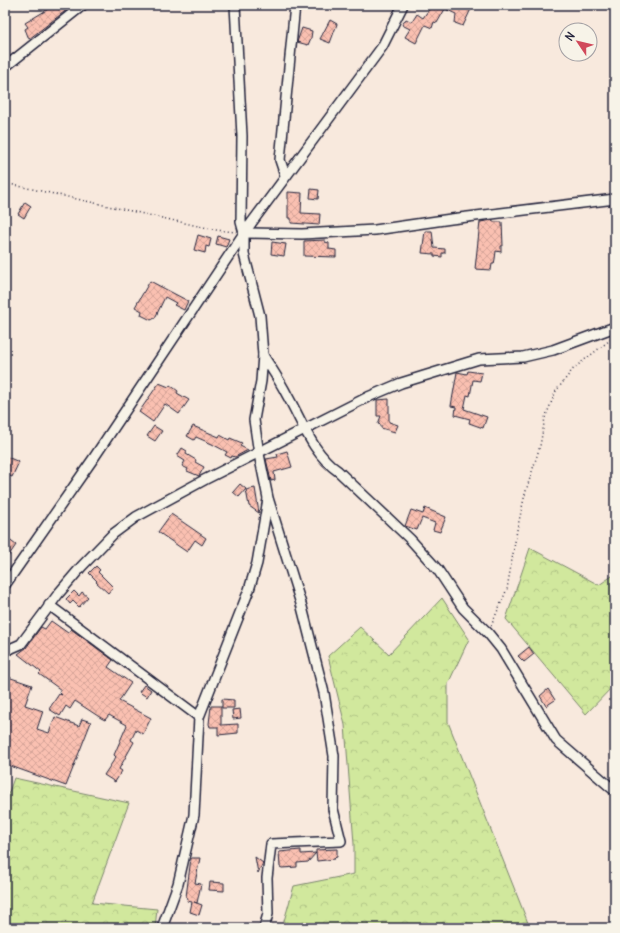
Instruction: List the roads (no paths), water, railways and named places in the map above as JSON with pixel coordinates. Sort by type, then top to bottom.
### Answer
[{"type":"street","points":[[5,67],[83,5]]},
{"type":"street","points":[[235,5],[242,136],[241,222],[244,233],[244,254],[260,316],[263,355],[261,381],[254,420],[268,498],[302,607],[324,693],[334,756],[333,809],[341,841],[271,844],[267,878],[268,914],[264,928]]},
{"type":"street","points":[[285,175],[280,160],[295,5]]},
{"type":"street","points":[[5,585],[94,459],[244,233],[285,175],[382,47],[403,5]]},
{"type":"street","points":[[244,233],[302,234],[375,230],[615,199]]},
{"type":"street","points":[[5,651],[21,644],[49,605],[113,534],[136,517],[206,479],[305,431],[368,397],[401,383],[479,359],[523,357],[554,350],[615,327]]},
{"type":"street","points":[[263,355],[287,395],[305,431],[327,463],[338,471],[424,554],[438,570],[463,608],[488,633],[517,675],[556,740],[615,791]]},
{"type":"street","points":[[162,928],[178,884],[187,851],[194,815],[199,717],[249,590],[256,563],[268,498]]},
{"type":"street","points":[[49,605],[199,717]]}]
